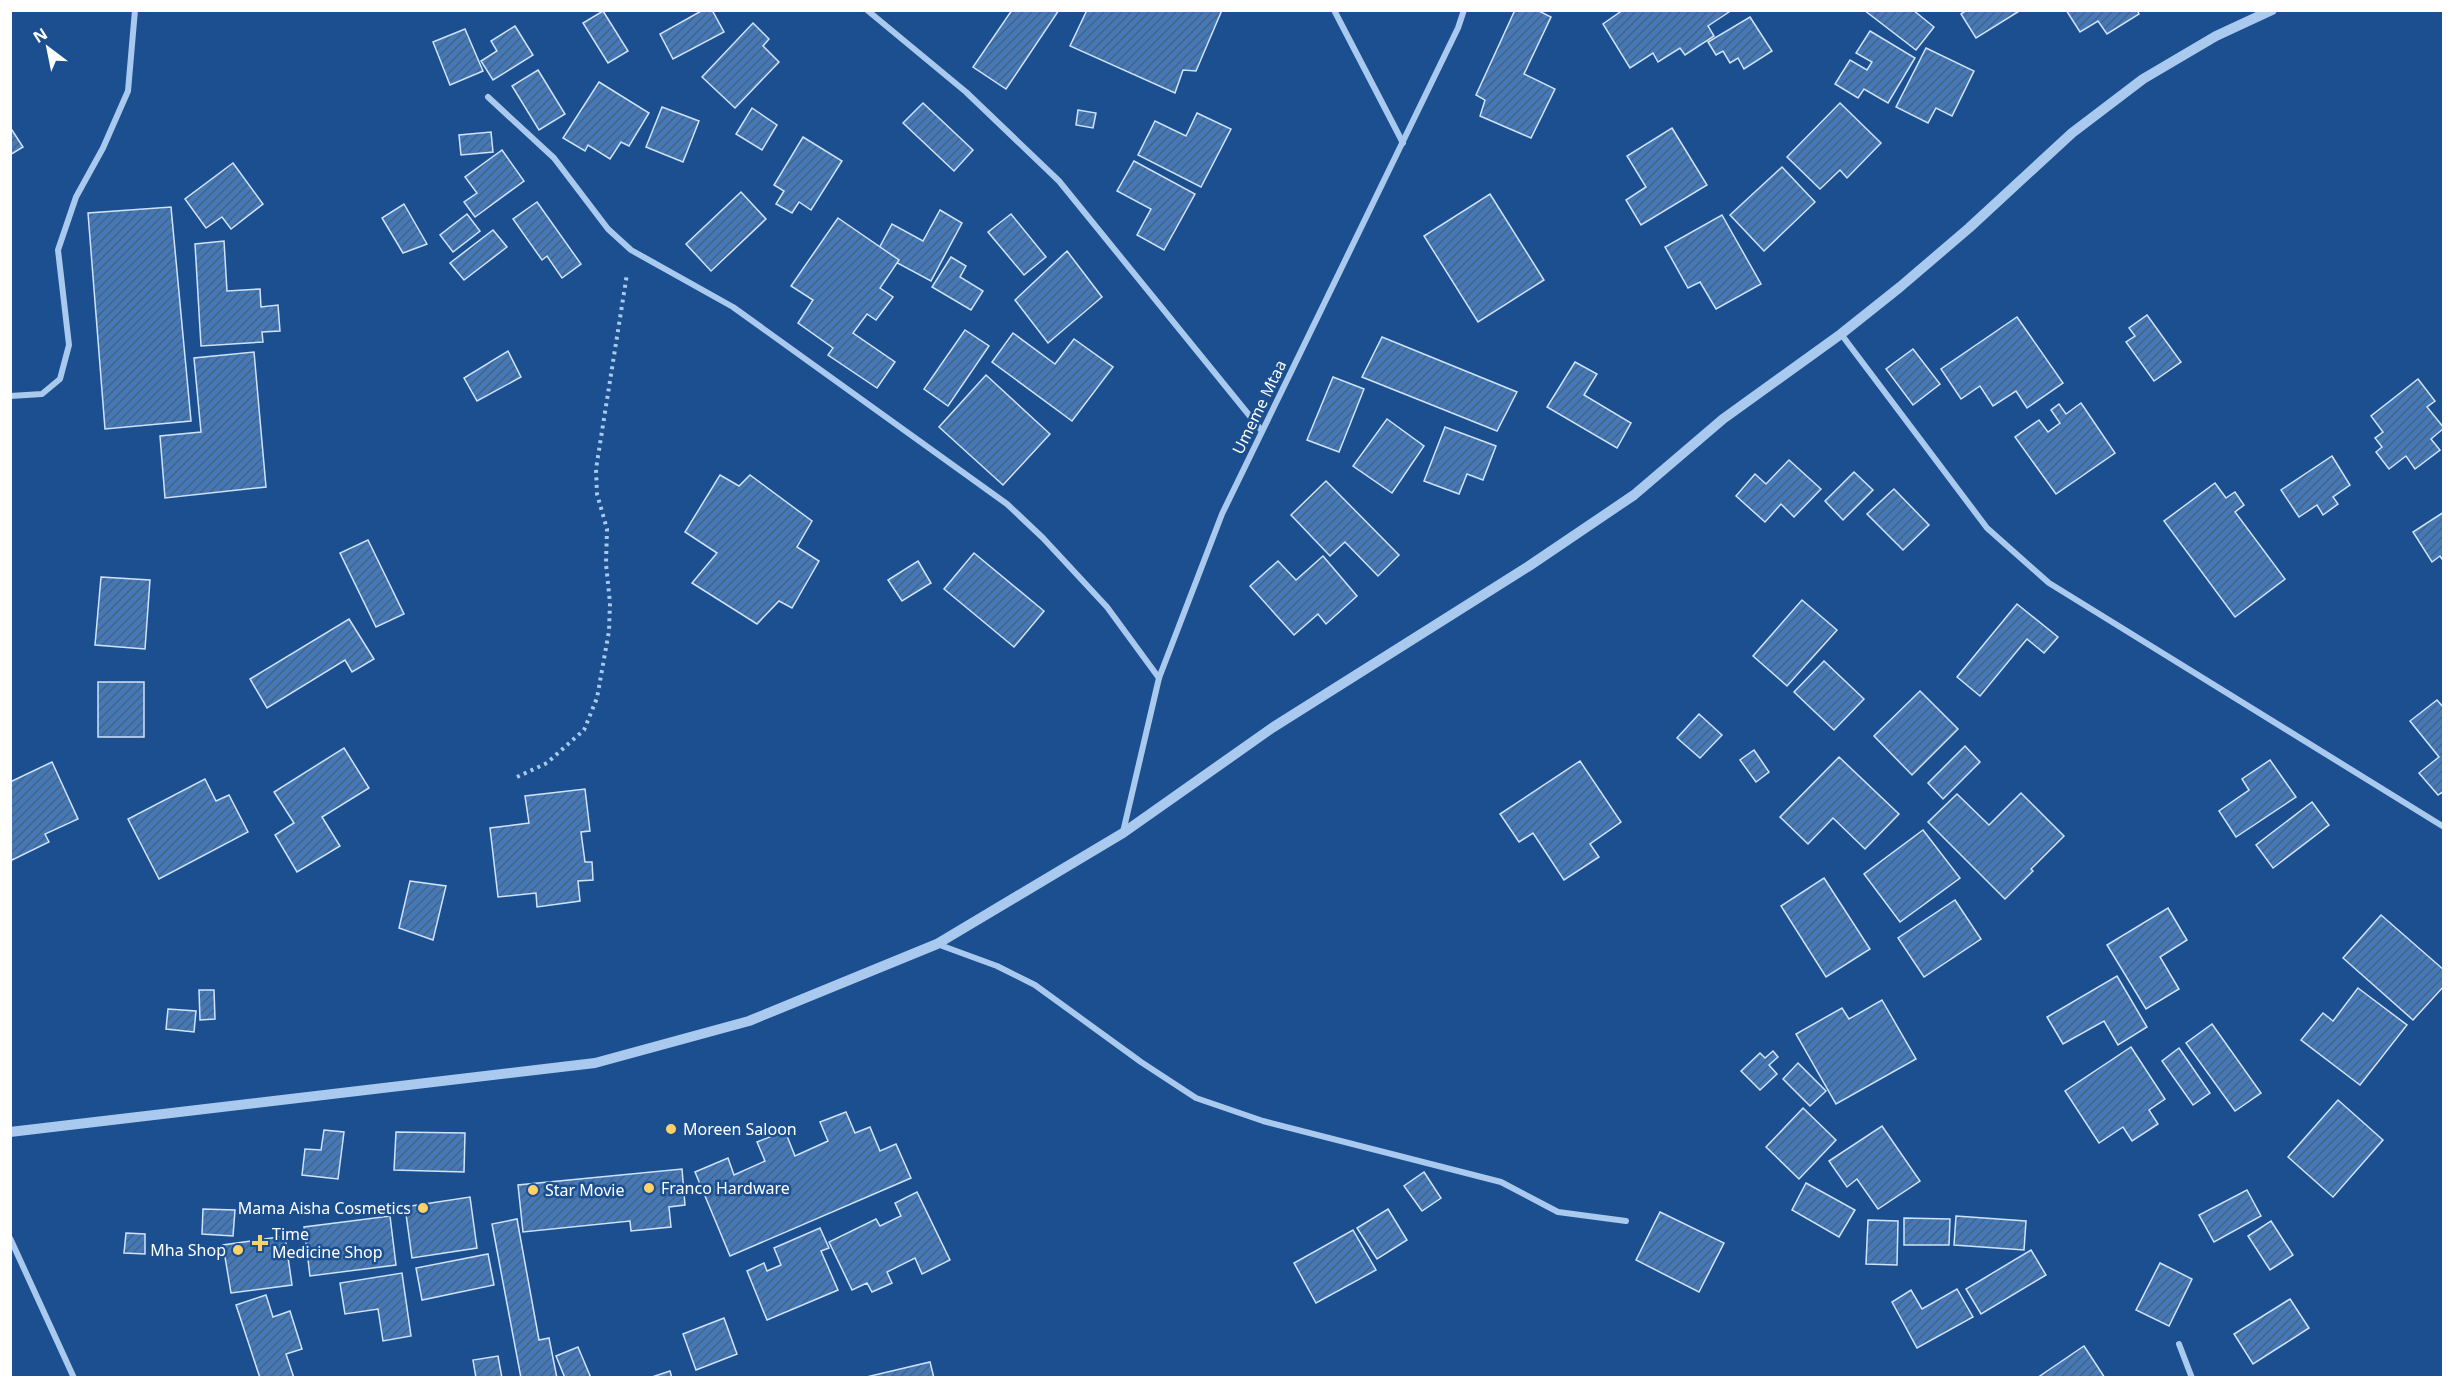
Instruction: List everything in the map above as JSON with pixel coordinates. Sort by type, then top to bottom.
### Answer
[{"type":"street","points":[[10,396],[42,394],[60,380],[69,345],[58,250],[76,197],[103,148],[128,91],[135,10]]},
{"type":"street","points":[[867,10],[966,92],[1059,181],[1262,431]]},
{"type":"street","points":[[1334,10],[1403,143]]},
{"type":"street","name":"Umeme Mtaa","points":[[1123,833],[1160,678],[1222,514],[1403,143],[1458,28],[1464,10]]},
{"type":"street","points":[[10,1132],[596,1063],[748,1022],[937,944],[1123,833],[1272,728],[1529,566],[1634,495],[1723,418],[1841,334],[1969,228],[2072,133],[2143,79],[2216,36],[2272,10]]},
{"type":"street","points":[[488,97],[554,158],[608,229],[631,250],[733,307],[1007,504],[1043,538],[1107,607],[1160,678]]},
{"type":"street","points":[[1841,334],[1987,528],[2049,583],[2444,826]]},
{"type":"street","points":[[937,944],[997,966],[1035,985],[1141,1062],[1196,1098],[1263,1121],[1501,1182],[1558,1212],[1626,1221]]},
{"type":"street","points":[[10,1238],[74,1377]]},
{"type":"street","points":[[2179,1344],[2192,1377]]},
{"type":"path","points":[[517,777],[547,763],[584,730],[597,698],[609,631],[610,603],[606,564],[607,529],[597,494],[596,469],[631,250]]},
{"type":"building","points":[[703,10],[712,10],[724,32],[673,59],[660,34]]},
{"type":"building","points":[[1012,10],[1059,10],[1006,89],[973,67]]},
{"type":"building","points":[[1087,10],[1222,10],[1196,71],[1183,70],[1175,93],[1070,46]]},
{"type":"building","points":[[1515,10],[1537,10],[1551,17],[1524,74],[1555,89],[1531,138],[1480,116],[1485,100],[1476,95]]},
{"type":"building","points":[[1623,10],[1732,10],[1708,26],[1714,36],[1685,55],[1680,48],[1658,62],[1653,53],[1630,68],[1603,24]]},
{"type":"building","points":[[1864,10],[1913,10],[1934,27],[1916,50]]},
{"type":"building","points":[[1967,10],[2021,10],[1976,38],[1961,14]]},
{"type":"building","points":[[2066,10],[2137,10],[2139,14],[2107,34],[2098,21],[2080,32]]},
{"type":"building","points":[[603,11],[628,51],[608,63],[583,23]]},
{"type":"building","points":[[1750,17],[1772,51],[1744,69],[1738,58],[1730,63],[1723,51],[1716,55],[1708,42]]},
{"type":"building","points":[[753,23],[769,39],[763,46],[779,62],[735,108],[702,77]]},
{"type":"building","points":[[515,26],[533,55],[493,80],[481,61],[497,51],[491,41]]},
{"type":"building","points":[[465,29],[483,71],[450,85],[433,42]]},
{"type":"building","points":[[1870,31],[1915,58],[1888,103],[1864,89],[1858,98],[1835,84],[1850,60],[1867,70],[1872,62],[1856,53]]},
{"type":"building","points":[[1926,48],[1974,71],[1952,116],[1936,108],[1928,123],[1896,107]]},
{"type":"building","points":[[538,70],[565,114],[539,130],[512,86]]},
{"type":"building","points":[[599,82],[649,113],[629,146],[621,142],[610,159],[588,145],[585,151],[563,138]]},
{"type":"building","points":[[923,103],[973,150],[954,171],[903,123]]},
{"type":"building","points":[[1840,103],[1881,143],[1847,178],[1840,170],[1820,189],[1787,157]]},
{"type":"building","points":[[662,107],[699,121],[683,162],[646,147]]},
{"type":"building","points":[[752,108],[777,125],[762,150],[736,134]]},
{"type":"building","points":[[1078,110],[1096,113],[1093,128],[1076,125]]},
{"type":"building","points":[[1197,113],[1231,129],[1201,187],[1138,155],[1155,121],[1186,136]]},
{"type":"building","points":[[10,127],[23,147],[10,155]]},
{"type":"building","points":[[1672,128],[1707,185],[1641,225],[1626,200],[1646,187],[1627,156]]},
{"type":"building","points":[[491,132],[493,152],[461,155],[459,135]]},
{"type":"building","points":[[803,137],[842,161],[811,210],[799,202],[792,213],[776,204],[784,191],[774,185]]},
{"type":"building","points":[[502,150],[524,181],[475,217],[464,202],[477,193],[465,177]]},
{"type":"building","points":[[1134,161],[1195,194],[1164,250],[1137,235],[1151,209],[1117,191]]},
{"type":"building","points":[[233,163],[263,204],[231,229],[222,217],[206,228],[185,199]]},
{"type":"building","points":[[1782,167],[1815,202],[1764,251],[1730,215]]},
{"type":"building","points":[[741,192],[766,219],[711,271],[686,244]]},
{"type":"building","points":[[1490,194],[1544,280],[1478,322],[1424,236]]},
{"type":"building","points":[[537,202],[581,264],[562,278],[547,256],[542,260],[513,219]]},
{"type":"building","points":[[404,204],[427,244],[403,253],[382,218]]},
{"type":"building","points":[[171,207],[191,421],[105,429],[88,213]]},
{"type":"building","points":[[940,210],[962,223],[931,281],[877,252],[892,224],[923,241]]},
{"type":"building","points":[[467,214],[480,231],[453,252],[440,235]]},
{"type":"building","points":[[1011,214],[1046,257],[1024,275],[988,232]]},
{"type":"building","points":[[1722,215],[1761,284],[1716,309],[1700,282],[1688,288],[1665,247]]},
{"type":"building","points":[[838,218],[899,260],[880,288],[893,297],[876,320],[867,314],[853,333],[895,362],[877,388],[828,355],[833,348],[798,323],[813,300],[791,286]]},
{"type":"building","points":[[493,230],[507,247],[464,280],[450,263]]},
{"type":"building","points":[[224,241],[227,291],[260,289],[261,307],[278,305],[280,331],[262,332],[263,342],[201,346],[195,244]]},
{"type":"building","points":[[1067,251],[1102,297],[1048,343],[1015,300]]},
{"type":"building","points":[[951,257],[966,266],[960,277],[983,291],[971,310],[932,287]]},
{"type":"building","points":[[2147,315],[2181,362],[2154,381],[2126,342],[2135,336],[2129,328]]},
{"type":"building","points":[[2017,317],[2063,383],[2027,408],[2016,391],[1993,406],[1980,386],[1961,399],[1941,369]]},
{"type":"building","points":[[965,330],[989,346],[948,406],[924,389]]},
{"type":"building","points":[[1013,333],[1055,364],[1074,339],[1113,367],[1072,421],[992,362]]},
{"type":"building","points":[[1382,337],[1517,392],[1497,431],[1362,377]]},
{"type":"building","points":[[1913,349],[1940,384],[1913,405],[1886,369]]},
{"type":"building","points":[[508,351],[521,377],[477,401],[464,378]]},
{"type":"building","points":[[254,352],[266,487],[165,498],[160,436],[201,432],[194,358]]},
{"type":"building","points":[[1575,362],[1597,374],[1584,395],[1631,423],[1617,448],[1547,407]]},
{"type":"building","points":[[986,375],[1050,434],[1003,485],[939,427]]},
{"type":"building","points":[[1333,377],[1364,389],[1339,452],[1307,440]]},
{"type":"building","points":[[2418,379],[2435,401],[2427,407],[2444,428],[2431,439],[2440,450],[2415,469],[2406,456],[2389,469],[2376,452],[2382,447],[2375,438],[2383,432],[2371,416]]},
{"type":"building","points":[[2081,403],[2115,453],[2056,494],[2015,437],[2039,420],[2048,432],[2060,423],[2051,410],[2059,404],[2066,414]]},
{"type":"building","points":[[1387,419],[1424,446],[1392,493],[1353,466]]},
{"type":"building","points":[[1445,427],[1496,446],[1483,480],[1467,474],[1459,494],[1424,481]]},
{"type":"building","points":[[2332,456],[2350,485],[2333,497],[2338,504],[2323,515],[2317,505],[2299,517],[2281,490]]},
{"type":"building","points":[[1789,460],[1821,489],[1794,517],[1781,504],[1765,522],[1736,496],[1755,474],[1766,484]]},
{"type":"building","points":[[1854,472],[1873,490],[1843,520],[1825,501]]},
{"type":"building","points":[[720,475],[739,486],[750,475],[812,521],[797,547],[819,561],[792,608],[779,601],[757,624],[692,583],[717,553],[685,532]]},
{"type":"building","points":[[1326,481],[1399,555],[1378,576],[1345,542],[1330,556],[1291,515]]},
{"type":"building","points":[[2215,483],[2226,498],[2235,492],[2244,505],[2235,512],[2285,579],[2235,617],[2164,521]]},
{"type":"building","points":[[1894,489],[1929,525],[1903,550],[1867,514]]},
{"type":"building","points":[[2444,512],[2444,562],[2440,556],[2432,562],[2413,532]]},
{"type":"building","points":[[368,540],[404,614],[376,627],[340,553]]},
{"type":"building","points":[[974,553],[1044,611],[1014,647],[944,589]]},
{"type":"building","points":[[1323,556],[1357,596],[1326,624],[1318,614],[1294,635],[1250,586],[1278,561],[1296,580]]},
{"type":"building","points":[[918,561],[931,583],[902,601],[888,580]]},
{"type":"building","points":[[101,577],[150,580],[145,649],[95,645]]},
{"type":"building","points":[[1802,600],[1837,630],[1787,686],[1753,656]]},
{"type":"building","points":[[2017,604],[2058,637],[2044,653],[2027,639],[1980,696],[1957,677]]},
{"type":"building","points":[[349,619],[374,659],[352,672],[345,660],[267,708],[250,679]]},
{"type":"building","points":[[1824,661],[1864,699],[1834,730],[1794,692]]},
{"type":"building","points":[[98,682],[144,682],[144,737],[98,737]]},
{"type":"building","points":[[1920,691],[1958,729],[1912,775],[1874,736]]},
{"type":"building","points":[[2437,700],[2444,708],[2444,791],[2438,795],[2419,773],[2439,757],[2410,721]]},
{"type":"building","points":[[1699,714],[1722,735],[1700,758],[1677,738]]},
{"type":"building","points":[[1965,746],[1980,762],[1943,799],[1928,783]]},
{"type":"building","points":[[344,748],[369,788],[322,817],[340,846],[297,872],[275,835],[294,823],[274,792]]},
{"type":"building","points":[[1754,750],[1769,772],[1756,782],[1740,760]]},
{"type":"building","points":[[1839,757],[1899,814],[1865,849],[1833,818],[1808,844],[1780,817]]},
{"type":"building","points":[[2270,760],[2296,797],[2236,837],[2219,811],[2249,790],[2242,779]]},
{"type":"building","points":[[1580,761],[1621,822],[1590,844],[1599,857],[1564,880],[1533,833],[1519,842],[1500,814]]},
{"type":"building","points":[[52,762],[78,819],[45,834],[49,842],[10,861],[10,782]]},
{"type":"building","points":[[205,779],[216,801],[229,795],[248,832],[159,879],[128,819]]},
{"type":"building","points":[[585,789],[590,831],[581,832],[585,862],[592,862],[593,880],[578,881],[580,901],[537,907],[536,893],[498,897],[490,828],[529,823],[525,796]]},
{"type":"building","points":[[2021,793],[2064,836],[2005,899],[1928,822],[1957,794],[1989,825]]},
{"type":"building","points":[[2312,802],[2329,825],[2273,868],[2256,845]]},
{"type":"building","points":[[1923,830],[1960,878],[1900,922],[1864,874]]},
{"type":"building","points":[[1824,878],[1870,949],[1826,977],[1781,906]]},
{"type":"building","points":[[410,881],[446,886],[433,940],[399,928]]},
{"type":"building","points":[[1955,900],[1981,939],[1924,977],[1898,938]]},
{"type":"building","points":[[2168,908],[2187,940],[2160,957],[2179,989],[2146,1009],[2107,945]]},
{"type":"building","points":[[2381,915],[2444,970],[2444,986],[2413,1020],[2343,958]]},
{"type":"building","points":[[2117,976],[2147,1027],[2118,1045],[2104,1021],[2063,1044],[2047,1017]]},
{"type":"building","points":[[2358,988],[2407,1025],[2360,1085],[2301,1040],[2323,1013],[2333,1021]]},
{"type":"building","points":[[199,990],[214,990],[215,1019],[200,1020]]},
{"type":"building","points":[[1882,1000],[1916,1059],[1836,1104],[1796,1034],[1842,1008],[1849,1019]]},
{"type":"building","points":[[168,1009],[196,1011],[194,1032],[166,1029]]},
{"type":"building","points":[[2212,1024],[2261,1093],[2235,1111],[2186,1043]]},
{"type":"building","points":[[2131,1047],[2165,1099],[2149,1110],[2158,1124],[2132,1141],[2123,1127],[2099,1143],[2065,1091]]},
{"type":"building","points":[[2179,1048],[2210,1093],[2193,1105],[2162,1061]]},
{"type":"building","points":[[1773,1051],[1778,1057],[1769,1065],[1777,1074],[1760,1090],[1741,1071],[1760,1053],[1765,1058]]},
{"type":"building","points":[[1798,1063],[1826,1091],[1810,1106],[1783,1079]]},
{"type":"building","points":[[2338,1100],[2383,1140],[2333,1197],[2288,1157]]},
{"type":"building","points":[[1803,1108],[1836,1140],[1799,1179],[1766,1147]]},
{"type":"building","points":[[846,1112],[855,1133],[870,1127],[880,1151],[896,1144],[911,1178],[730,1256],[695,1172],[728,1158],[734,1175],[765,1161],[757,1142],[785,1131],[795,1156],[828,1141],[820,1122]]},
{"type":"building","points":[[1882,1126],[1920,1181],[1878,1209],[1857,1179],[1847,1187],[1829,1161]]},
{"type":"building","points":[[324,1130],[344,1132],[338,1179],[302,1175],[305,1149],[321,1150]]},
{"type":"building","points":[[396,1132],[465,1133],[464,1172],[394,1170]]},
{"type":"building","points":[[682,1169],[685,1205],[669,1207],[671,1227],[631,1231],[630,1221],[523,1232],[518,1185]]},
{"type":"building","points":[[1424,1172],[1441,1198],[1422,1211],[1404,1186]]},
{"type":"building","points":[[1806,1183],[1855,1210],[1839,1237],[1792,1210]]},
{"type":"building","points":[[2247,1190],[2261,1216],[2214,1242],[2199,1215]]},
{"type":"building","points":[[917,1192],[950,1260],[922,1274],[915,1258],[887,1272],[892,1283],[872,1292],[867,1283],[852,1290],[829,1242],[876,1219],[880,1226],[901,1216],[895,1203]]},
{"type":"building","points":[[470,1197],[477,1248],[412,1258],[405,1207]]},
{"type":"building","points":[[203,1209],[235,1210],[233,1236],[202,1234]]},
{"type":"building","points":[[1388,1209],[1407,1240],[1377,1259],[1357,1228]]},
{"type":"building","points":[[1660,1212],[1724,1243],[1699,1292],[1636,1260]]},
{"type":"building","points":[[390,1216],[396,1265],[310,1276],[304,1227]]},
{"type":"building","points":[[1956,1216],[2026,1221],[2024,1250],[1954,1245]]},
{"type":"building","points":[[1904,1218],[1950,1219],[1949,1245],[1904,1245]]},
{"type":"building","points":[[517,1219],[539,1340],[549,1338],[557,1378],[521,1378],[492,1224]]},
{"type":"building","points":[[1868,1220],[1898,1221],[1897,1265],[1866,1264]]},
{"type":"building","points":[[2271,1221],[2293,1255],[2270,1270],[2248,1236]]},
{"type":"building","points":[[820,1228],[829,1248],[821,1251],[838,1290],[767,1320],[747,1271],[764,1263],[767,1271],[781,1265],[774,1248]]},
{"type":"building","points":[[1353,1230],[1376,1270],[1316,1303],[1294,1263]]},
{"type":"building","points":[[126,1233],[145,1234],[145,1254],[124,1253]]},
{"type":"building","points":[[285,1236],[292,1285],[231,1293],[223,1245]]},
{"type":"building","points":[[2031,1250],[2046,1275],[1981,1314],[1966,1289]]},
{"type":"building","points":[[488,1254],[494,1285],[422,1300],[416,1268]]},
{"type":"building","points":[[2160,1263],[2192,1279],[2169,1326],[2136,1310]]},
{"type":"building","points":[[402,1273],[411,1336],[383,1341],[378,1309],[345,1314],[340,1283]]},
{"type":"building","points":[[1957,1289],[1973,1317],[1917,1348],[1892,1302],[1911,1290],[1922,1309]]},
{"type":"building","points":[[266,1295],[273,1317],[290,1311],[302,1349],[286,1354],[294,1378],[260,1378],[236,1305]]},
{"type":"building","points":[[2290,1299],[2309,1328],[2253,1364],[2234,1334]]},
{"type":"building","points":[[724,1318],[737,1354],[696,1370],[683,1334]]},
{"type":"building","points":[[2084,1346],[2105,1378],[2037,1378]]},
{"type":"building","points":[[578,1347],[591,1378],[565,1378],[556,1356]]},
{"type":"building","points":[[498,1356],[502,1378],[476,1378],[473,1360]]},
{"type":"building","points":[[930,1362],[934,1378],[866,1378],[866,1377]]},
{"type":"building","points":[[670,1371],[672,1378],[649,1378]]},
{"type":"place","name":"Moreen Saloon","points":[[671,1129]]},
{"type":"place","name":"Franco Hardware","points":[[649,1188]]},
{"type":"place","name":"Star Movie","points":[[533,1190]]},
{"type":"place","name":"Mama Aisha Cosmetics","points":[[423,1208]]},
{"type":"place","name":"Time Medicine Shop","points":[[260,1243]]},
{"type":"place","name":"Mha Shop","points":[[238,1250]]}]
